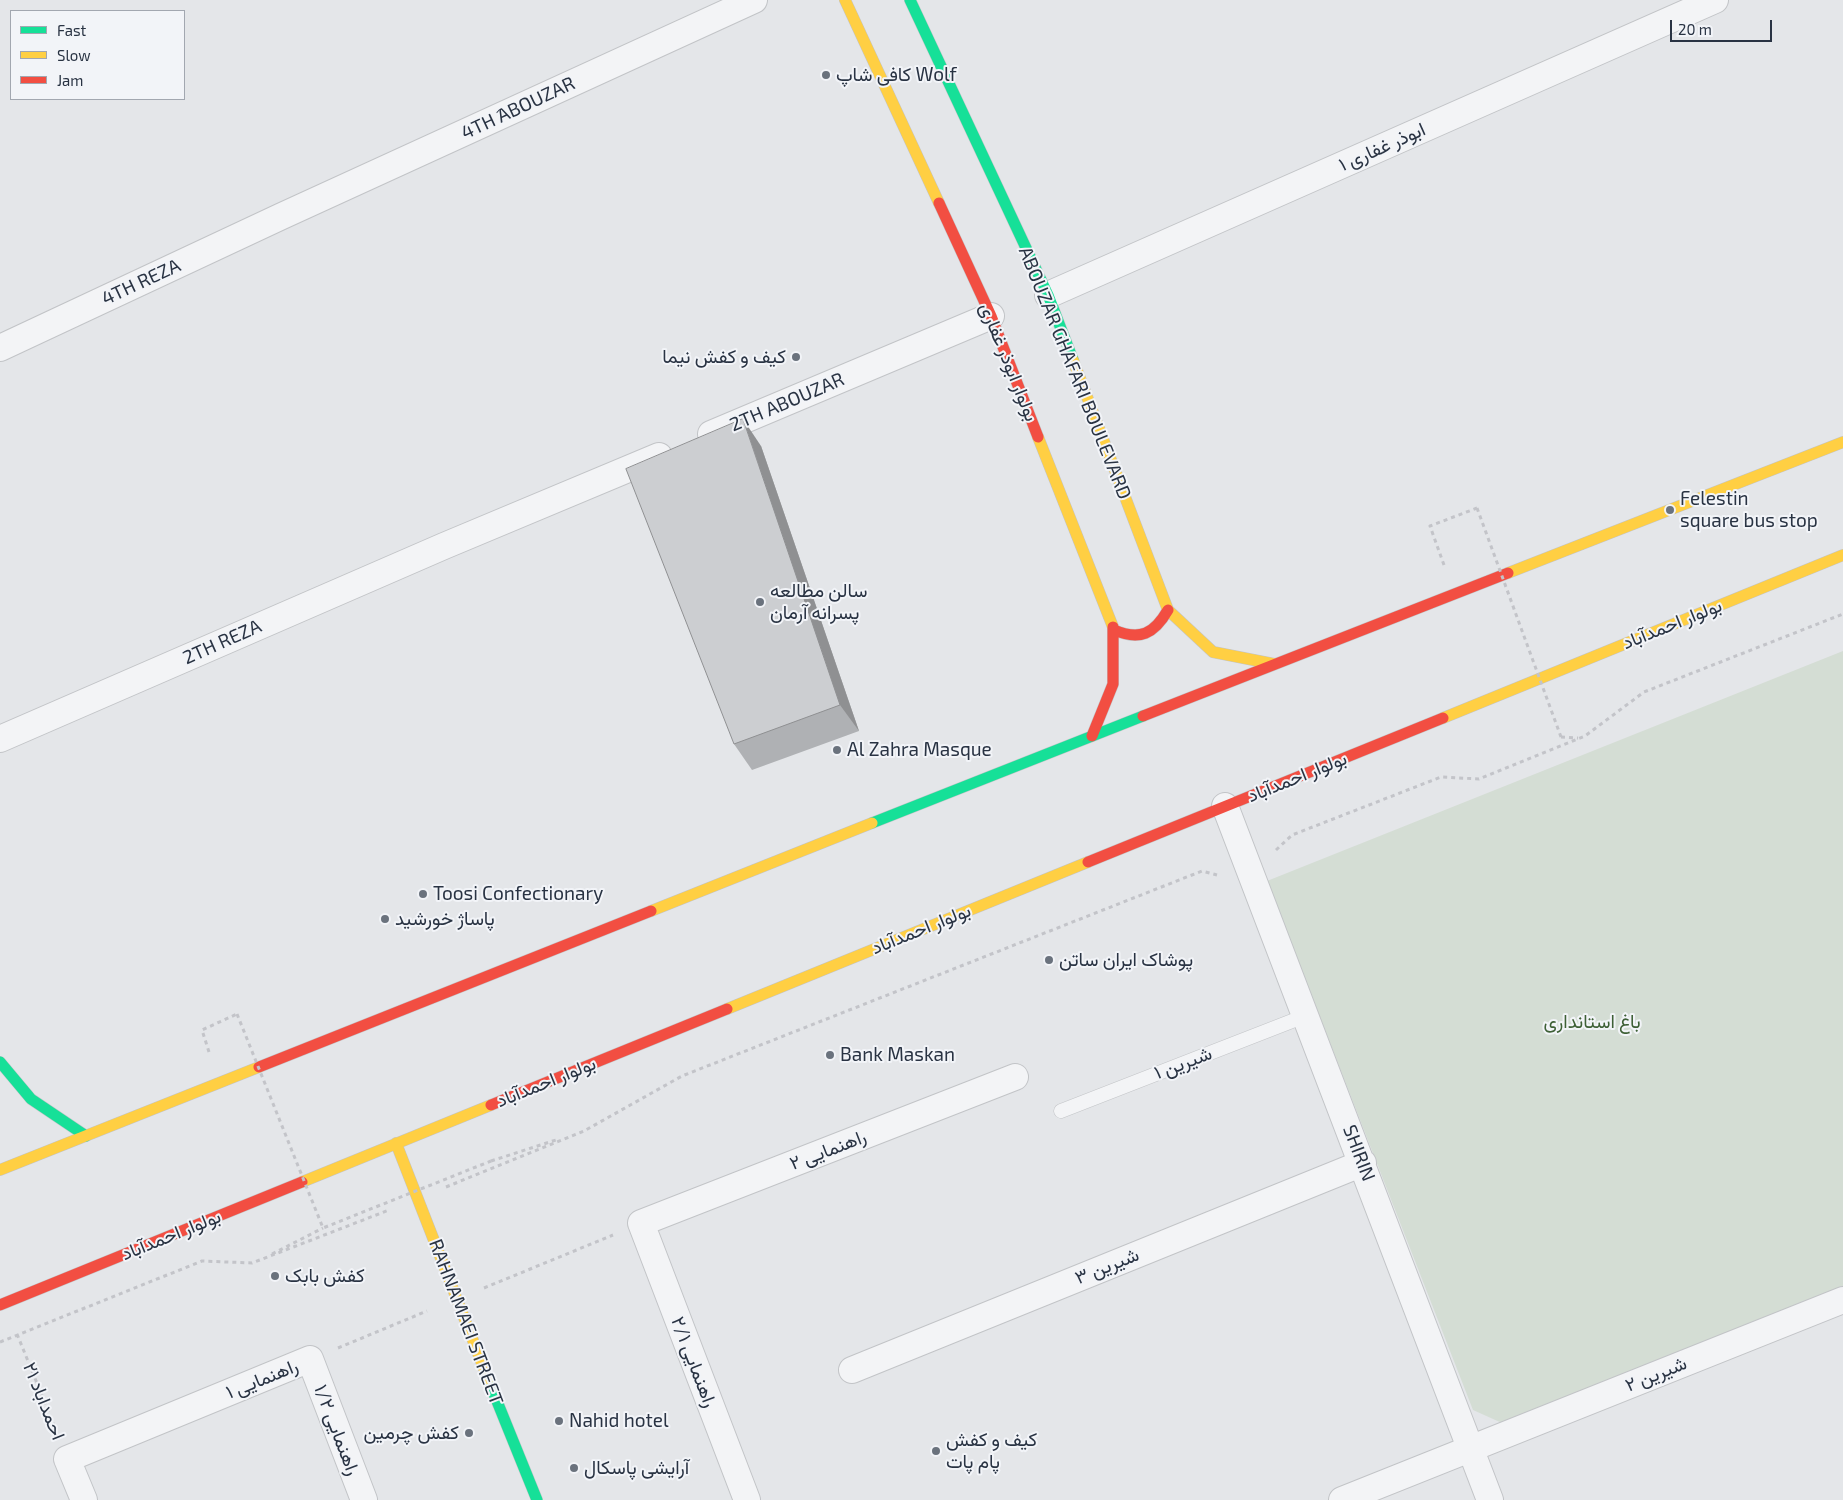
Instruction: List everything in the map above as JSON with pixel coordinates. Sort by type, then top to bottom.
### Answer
[{"type":"main road","name":"بولوار ابوذر غفاری","points":[[845,0],[991,316],[1114,630],[1114,684],[1092,736]]},
{"type":"main road","name":"ABOUZAR GHAFARI BOULEVARD","points":[[910,0],[1048,295],[1168,610],[1213,652],[1274,664]]},
{"type":"main road","points":[[0,1170],[1274,664],[1843,442]]},
{"type":"main road","name":"بولوار احمدآباد","points":[[2,1304],[1843,555]]},
{"type":"main road","points":[[1114,630],[1126,636],[1139,636],[1152,631],[1162,623],[1168,610]]},
{"type":"main road","points":[[0,1062],[31,1099],[86,1136]]},
{"type":"main road","name":"RAHNAMAEI STREET","points":[[396,1143],[456,1299],[537,1500]]},
{"type":"street","name":"4TH َABOUZAR","points":[[282,216],[754,0]]},
{"type":"street","name":"ابوذر غفاری ۱","points":[[1048,295],[1715,0]]},
{"type":"street","name":"4TH REZA","points":[[0,348],[282,216]]},
{"type":"street","name":"2TH ABOUZAR","points":[[444,546],[991,316]]},
{"type":"street","name":"2TH REZA","points":[[0,739],[444,546]]},
{"type":"street","name":"SHIRIN","points":[[1226,806],[1490,1500]]},
{"type":"street","name":"راهنمایی ۲","points":[[641,1223],[1015,1077]]},
{"type":"street","name":"شیرین ۳","points":[[852,1370],[1363,1163]]},
{"type":"street","name":"راهنمایی ۲/۱","points":[[641,1223],[747,1500]]},
{"type":"street","name":"شیرین ۲","points":[[1342,1500],[1843,1300]]},
{"type":"street","name":"راهنمایی ۱","points":[[67,1459],[310,1359]]},
{"type":"street","name":"راهنمایی ۱/۲","points":[[310,1359],[364,1500]]},
{"type":"street","name":"احمداباد ۲۱","points":[[67,1459],[84,1500]]},
{"type":"lane","name":"شیرین ۱","points":[[1061,1111],[1305,1016]]},
{"type":"path","points":[[1455,594],[1430,526],[1477,508],[1561,737],[1578,738]]},
{"type":"path","points":[[0,1342],[202,1261],[252,1264],[584,1131],[682,1076],[1202,871],[1226,877],[1265,860],[1292,835],[1441,777],[1479,779],[1585,736],[1644,692],[1843,614]]},
{"type":"path","points":[[202,1030],[237,1014],[323,1228]]},
{"type":"path","points":[[252,1264],[323,1228],[491,1161],[584,1131]]},
{"type":"path","name":"راهنمایی ۱","points":[[310,1359],[641,1223]]},
{"type":"path","name":"احمداباد ۲۱","points":[[2,1304],[18,1335],[67,1459]]},
{"type":"green space","name":"باغ استانداری","points":[[1843,651],[1843,1286],[1502,1423],[1473,1410],[1267,881]]},
{"type":"building","name":"سالن مطالعه پسرانه آرمان","points":[[743,419],[840,705],[734,744],[626,469]]},
{"type":"traffic: fast","points":[[910,0],[1048,295],[1073,360]]},
{"type":"traffic: fast","points":[[872,823],[1143,716]]},
{"type":"traffic: fast","points":[[0,1062],[31,1099],[86,1136]]},
{"type":"traffic: fast","points":[[488,1379],[537,1500]]},
{"type":"traffic: slow","points":[[845,0],[939,203]]},
{"type":"traffic: slow","points":[[1073,360],[1168,610],[1213,652],[1274,664]]},
{"type":"traffic: slow","points":[[1038,437],[1113,627]]},
{"type":"traffic: slow","points":[[1508,573],[1843,442]]},
{"type":"traffic: slow","points":[[1443,718],[1843,555]]},
{"type":"traffic: slow","points":[[651,911],[872,823]]},
{"type":"traffic: slow","points":[[727,1009],[1088,862]]},
{"type":"traffic: slow","points":[[0,1170],[259,1067]]},
{"type":"traffic: slow","points":[[302,1182],[491,1105]]},
{"type":"traffic: slow","points":[[396,1143],[488,1379]]},
{"type":"traffic: jam","points":[[939,203],[991,316],[1038,437]]},
{"type":"traffic: jam","points":[[1143,716],[1508,573]]},
{"type":"traffic: jam","points":[[1114,630],[1131,635],[1146,633],[1157,625],[1168,610]]},
{"type":"traffic: jam","points":[[1092,736],[1113,684],[1113,627]]},
{"type":"traffic: jam","points":[[1088,862],[1443,718]]},
{"type":"traffic: jam","points":[[259,1067],[651,911]]},
{"type":"traffic: jam","points":[[491,1105],[727,1009]]},
{"type":"traffic: jam","points":[[0,1305],[302,1182]]},
{"type":"place","name":"کافی شاپ Wolf","points":[[826,75]]},
{"type":"place","name":"کیف و کفش نیما","points":[[796,357]]},
{"type":"place","name":"Felestin square bus stop","points":[[1670,510]]},
{"type":"place","name":"سالن مطالعه پسرانه آرمان","points":[[760,602]]},
{"type":"place","name":"Al Zahra Masque","points":[[837,750]]},
{"type":"place","name":"Toosi Confectionary","points":[[423,894]]},
{"type":"place","name":"پاساژ خورشید","points":[[385,919]]},
{"type":"place","name":"پوشاک ایران ساتن","points":[[1049,960]]},
{"type":"place","name":"Bank Maskan","points":[[830,1055]]},
{"type":"place","name":"کفش بابک","points":[[275,1276]]},
{"type":"place","name":"Nahid hotel","points":[[559,1421]]},
{"type":"place","name":"کفش چرمین","points":[[469,1433]]},
{"type":"place","name":"کیف و کفش پام پات","points":[[936,1451]]},
{"type":"place","name":"آرایشی پاسکال","points":[[574,1468]]}]
